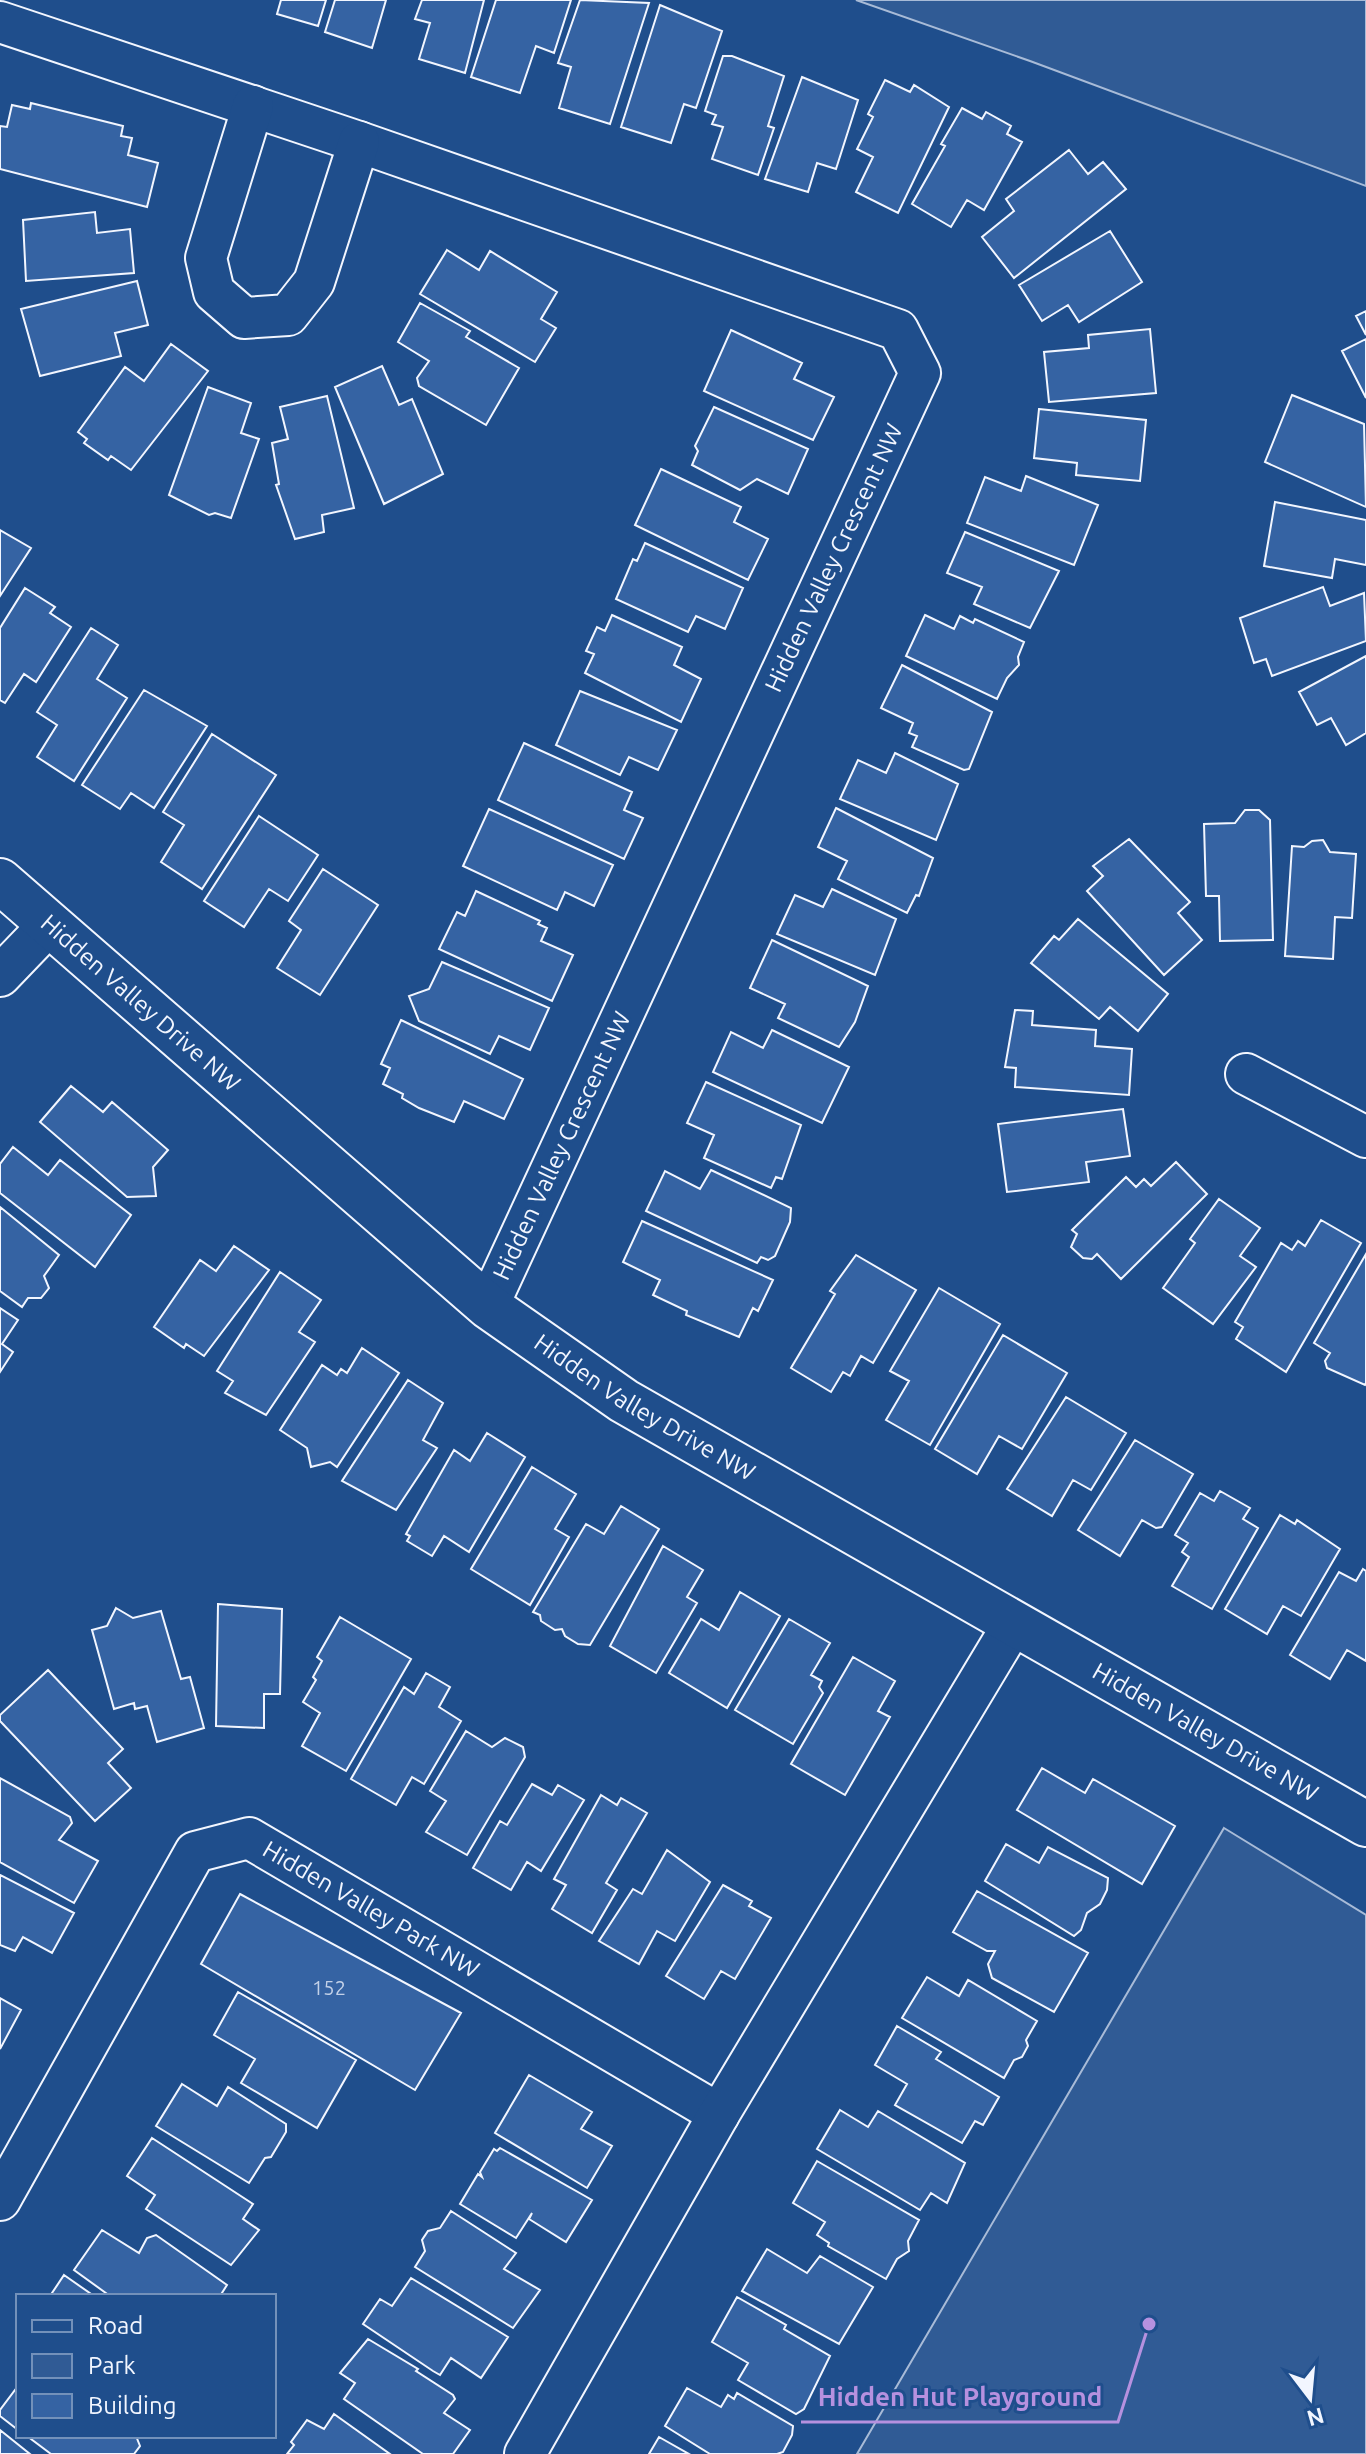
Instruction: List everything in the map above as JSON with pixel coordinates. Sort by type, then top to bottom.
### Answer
[{"type":"street","name":"Hidden Valley Crescent NW","points":[[0,22],[359,142],[898,330],[920,373],[488,1306]]},
{"type":"street","points":[[253,106],[206,258],[214,292],[244,318],[288,315],[314,282],[359,142]]},
{"type":"street","name":"Hidden Valley Drive NW","points":[[0,881],[48,926],[488,1306],[624,1401],[1366,1824]]},
{"type":"street","points":[[0,976],[48,926]]},
{"type":"street","points":[[1246,1074],[1366,1137]]},
{"type":"street","points":[[525,2454],[719,2114],[1014,1623]]},
{"type":"street","name":"Hidden Valley Park NW","points":[[0,2200],[195,1852],[249,1838],[719,2114]]},
{"type":"green space","points":[[856,0],[1366,0],[1366,186],[1030,61]]},
{"type":"green space","points":[[1224,1828],[1366,1915],[1366,2454],[857,2454]]},
{"type":"building","points":[[281,0],[326,0],[318,26],[277,14]]},
{"type":"building","points":[[335,0],[386,0],[372,48],[325,32]]},
{"type":"building","points":[[422,0],[484,0],[465,73],[419,59],[430,23],[415,19]]},
{"type":"building","points":[[496,0],[571,0],[554,53],[536,46],[520,93],[471,77]]},
{"type":"building","points":[[580,0],[649,3],[610,124],[559,108],[571,67],[558,63]]},
{"type":"building","points":[[660,5],[722,31],[696,108],[684,104],[671,143],[621,127]]},
{"type":"building","points":[[723,56],[732,56],[784,76],[768,126],[774,128],[758,175],[712,159],[723,127],[712,124],[716,115],[705,111]]},
{"type":"building","points":[[802,77],[858,100],[836,169],[817,163],[808,192],[765,179]]},
{"type":"building","points":[[885,80],[910,92],[914,85],[949,107],[898,213],[856,192],[873,157],[857,149],[873,117],[868,114]]},
{"type":"building","points":[[31,103],[123,126],[121,136],[132,138],[128,155],[158,163],[147,207],[0,169],[0,126],[7,127],[12,105],[30,109]]},
{"type":"building","points":[[962,108],[982,119],[986,112],[1011,126],[1007,134],[1022,142],[984,210],[967,200],[951,227],[912,204],[945,146],[941,144]]},
{"type":"building","points":[[1069,150],[1088,174],[1103,162],[1126,189],[1014,278],[982,237],[1014,211],[1006,199]]},
{"type":"building","points":[[95,212],[97,233],[130,229],[134,273],[26,281],[23,220]]},
{"type":"building","points":[[1110,231],[1142,282],[1079,322],[1068,305],[1042,321],[1019,285]]},
{"type":"building","points":[[447,250],[479,270],[490,251],[557,292],[541,319],[556,328],[535,362],[420,294]]},
{"type":"building","points":[[137,281],[148,325],[115,333],[121,356],[40,376],[21,309]]},
{"type":"building","points":[[420,303],[470,331],[466,337],[519,368],[486,425],[419,386],[417,378],[429,361],[398,342]]},
{"type":"building","points":[[1366,311],[1366,335],[1356,316]]},
{"type":"building","points":[[1150,329],[1156,393],[1049,402],[1044,352],[1089,348],[1088,335]]},
{"type":"building","points":[[731,330],[802,363],[794,379],[834,397],[813,440],[704,391]]},
{"type":"building","points":[[1366,339],[1366,398],[1342,351]]},
{"type":"building","points":[[171,344],[208,371],[131,470],[111,456],[108,460],[84,443],[87,439],[78,432],[125,367],[144,381]]},
{"type":"building","points":[[382,366],[399,405],[412,399],[443,474],[384,504],[335,387]]},
{"type":"building","points":[[208,387],[251,403],[241,433],[259,439],[231,518],[215,513],[209,515],[169,495]]},
{"type":"building","points":[[1292,395],[1364,424],[1366,507],[1265,462]]},
{"type":"building","points":[[327,396],[354,508],[322,515],[324,532],[295,539],[276,485],[279,484],[272,443],[288,439],[280,407]]},
{"type":"building","points":[[714,407],[808,449],[788,494],[757,479],[740,490],[692,465],[698,451],[695,446]]},
{"type":"building","points":[[1039,409],[1146,420],[1140,481],[1076,475],[1077,463],[1034,458]]},
{"type":"building","points":[[661,469],[741,507],[734,522],[768,539],[748,580],[635,525]]},
{"type":"building","points":[[1026,476],[1098,505],[1074,565],[967,523],[985,477],[1021,491]]},
{"type":"building","points":[[1275,502],[1366,520],[1366,565],[1335,559],[1332,578],[1264,566]]},
{"type":"building","points":[[0,530],[31,548],[0,596]]},
{"type":"building","points":[[965,532],[1059,571],[1030,628],[974,604],[982,587],[947,573]]},
{"type":"building","points":[[645,543],[743,588],[725,629],[696,616],[688,632],[616,599],[633,559],[637,561]]},
{"type":"building","points":[[1323,587],[1330,606],[1364,593],[1366,641],[1272,676],[1266,659],[1254,663],[1240,618]]},
{"type":"building","points":[[25,588],[55,607],[50,613],[71,627],[36,682],[24,674],[5,703],[0,700],[0,628]]},
{"type":"building","points":[[612,615],[682,647],[674,665],[701,679],[681,722],[585,673],[594,654],[586,651],[597,627],[605,631]]},
{"type":"building","points":[[925,615],[954,629],[960,616],[973,623],[975,619],[1024,642],[1018,657],[1019,665],[1007,678],[997,699],[906,656]]},
{"type":"building","points":[[91,628],[118,645],[97,679],[127,698],[74,781],[37,757],[57,725],[37,712]]},
{"type":"building","points":[[1366,656],[1366,733],[1346,745],[1331,718],[1317,725],[1299,692]]},
{"type":"building","points":[[902,665],[992,712],[969,769],[964,770],[912,747],[917,736],[909,733],[913,723],[881,708]]},
{"type":"building","points":[[144,690],[207,726],[154,808],[131,793],[120,809],[82,785]]},
{"type":"building","points":[[580,691],[677,730],[658,770],[629,757],[620,775],[556,745]]},
{"type":"building","points":[[212,734],[276,775],[202,889],[161,862],[184,825],[163,812]]},
{"type":"building","points":[[524,743],[632,792],[624,810],[643,818],[624,859],[498,800]]},
{"type":"building","points":[[895,753],[958,784],[936,840],[840,799],[858,760],[886,773]]},
{"type":"building","points":[[836,808],[933,858],[919,896],[916,895],[907,913],[838,879],[847,861],[818,847]]},
{"type":"building","points":[[489,809],[613,865],[594,906],[565,892],[557,910],[463,866]]},
{"type":"building","points":[[1245,810],[1259,810],[1270,820],[1273,940],[1220,941],[1219,896],[1206,896],[1204,824],[1235,823]]},
{"type":"building","points":[[259,816],[318,855],[288,901],[269,889],[244,927],[204,901]]},
{"type":"building","points":[[1129,839],[1190,902],[1178,913],[1202,940],[1164,975],[1087,891],[1103,876],[1093,866]]},
{"type":"building","points":[[1323,840],[1330,852],[1356,854],[1352,918],[1335,917],[1333,959],[1285,956],[1292,846],[1304,847],[1312,841]]},
{"type":"building","points":[[323,869],[378,905],[320,995],[277,968],[301,930],[289,921]]},
{"type":"building","points":[[832,889],[896,919],[875,975],[777,934],[795,895],[823,907]]},
{"type":"building","points":[[476,891],[540,921],[538,924],[547,928],[541,941],[573,955],[552,1001],[439,949],[457,912],[465,916]]},
{"type":"building","points":[[1078,919],[1168,994],[1138,1031],[1110,1007],[1099,1019],[1031,963],[1054,936],[1059,940]]},
{"type":"building","points":[[772,940],[868,986],[855,1022],[839,1047],[778,1018],[785,1004],[750,988]]},
{"type":"building","points":[[442,962],[549,1008],[530,1050],[499,1036],[490,1054],[419,1021],[409,996],[429,989]]},
{"type":"building","points":[[1015,1010],[1033,1011],[1032,1025],[1096,1030],[1095,1046],[1132,1049],[1129,1095],[1015,1087],[1016,1068],[1005,1067]]},
{"type":"building","points":[[401,1020],[523,1079],[504,1119],[464,1101],[454,1122],[419,1108],[402,1098],[403,1094],[383,1084],[390,1068],[381,1064]]},
{"type":"building","points":[[772,1030],[849,1067],[822,1123],[713,1072],[731,1032],[763,1048]]},
{"type":"building","points":[[706,1082],[801,1125],[782,1179],[776,1177],[771,1188],[704,1158],[714,1135],[687,1123]]},
{"type":"building","points":[[71,1086],[103,1112],[112,1102],[168,1150],[153,1167],[156,1196],[127,1197],[40,1122]]},
{"type":"building","points":[[1123,1109],[1130,1156],[1086,1162],[1089,1182],[1007,1192],[998,1124]]},
{"type":"building","points":[[13,1147],[48,1175],[60,1160],[131,1215],[95,1267],[0,1193],[0,1164]]},
{"type":"building","points":[[1176,1162],[1207,1194],[1121,1279],[1097,1254],[1092,1259],[1083,1258],[1071,1247],[1077,1234],[1072,1230],[1126,1177],[1136,1187],[1144,1179],[1151,1186]]},
{"type":"building","points":[[711,1170],[791,1208],[790,1222],[775,1256],[768,1260],[761,1257],[757,1263],[646,1211],[665,1171],[700,1189]]},
{"type":"building","points":[[1219,1199],[1260,1228],[1240,1256],[1256,1267],[1213,1324],[1163,1288],[1195,1243],[1190,1239]]},
{"type":"building","points":[[0,1207],[59,1255],[44,1276],[49,1288],[41,1298],[28,1298],[22,1307],[0,1291]]},
{"type":"building","points":[[1321,1220],[1361,1243],[1286,1372],[1236,1339],[1243,1327],[1235,1322],[1281,1243],[1292,1250],[1298,1241],[1305,1246]]},
{"type":"building","points":[[642,1221],[773,1280],[758,1311],[753,1308],[739,1337],[686,1315],[687,1311],[653,1295],[660,1280],[623,1262]]},
{"type":"building","points":[[234,1246],[269,1270],[204,1356],[186,1344],[184,1348],[154,1327],[200,1260],[216,1271]]},
{"type":"building","points":[[1366,1254],[1365,1385],[1327,1368],[1325,1361],[1330,1353],[1314,1343]]},
{"type":"building","points":[[856,1255],[916,1290],[873,1363],[861,1356],[850,1376],[843,1372],[831,1392],[791,1368],[835,1294],[830,1291]]},
{"type":"building","points":[[280,1272],[321,1300],[299,1332],[315,1342],[266,1415],[225,1393],[233,1381],[217,1371]]},
{"type":"building","points":[[939,1288],[1000,1324],[930,1445],[886,1420],[909,1381],[890,1371]]},
{"type":"building","points":[[0,1308],[18,1320],[2,1344],[13,1352],[0,1372]]},
{"type":"building","points":[[1003,1335],[1067,1373],[1022,1449],[999,1436],[977,1474],[935,1449]]},
{"type":"building","points":[[362,1348],[399,1373],[337,1467],[330,1462],[311,1467],[307,1448],[280,1430],[322,1365],[337,1375],[341,1369],[347,1373]]},
{"type":"building","points":[[408,1380],[443,1403],[423,1440],[437,1448],[396,1510],[342,1481]]},
{"type":"building","points":[[1066,1397],[1126,1433],[1091,1490],[1073,1480],[1052,1516],[1007,1489]]},
{"type":"building","points":[[487,1433],[525,1457],[469,1552],[444,1536],[432,1556],[407,1541],[410,1536],[406,1534],[454,1450],[470,1461]]},
{"type":"building","points":[[1135,1440],[1193,1474],[1162,1527],[1156,1528],[1142,1520],[1120,1556],[1078,1530]]},
{"type":"building","points":[[532,1467],[576,1494],[555,1529],[569,1537],[530,1605],[471,1569]]},
{"type":"building","points":[[1220,1491],[1250,1508],[1243,1519],[1258,1528],[1212,1609],[1172,1586],[1189,1557],[1182,1552],[1188,1543],[1175,1535],[1200,1493],[1214,1501]]},
{"type":"building","points":[[621,1506],[659,1529],[590,1645],[578,1644],[565,1636],[562,1629],[555,1630],[533,1612],[586,1524],[604,1534]]},
{"type":"building","points":[[1280,1515],[1295,1524],[1297,1520],[1340,1549],[1301,1616],[1283,1606],[1267,1634],[1225,1609]]},
{"type":"building","points":[[663,1546],[703,1570],[687,1597],[697,1603],[656,1673],[610,1646]]},
{"type":"building","points":[[1363,1569],[1366,1571],[1366,1661],[1347,1650],[1330,1679],[1290,1655],[1339,1572],[1356,1581]]},
{"type":"building","points":[[740,1592],[780,1616],[727,1708],[669,1673],[701,1619],[719,1630]]},
{"type":"building","points":[[218,1604],[282,1609],[280,1694],[264,1694],[264,1728],[216,1726]]},
{"type":"building","points":[[116,1608],[133,1618],[161,1611],[181,1679],[190,1677],[204,1728],[157,1742],[147,1706],[135,1709],[134,1703],[114,1709],[92,1630],[107,1626]]},
{"type":"building","points":[[340,1617],[411,1659],[346,1771],[302,1746],[320,1713],[303,1702],[316,1680],[313,1677],[322,1661],[317,1657]]},
{"type":"building","points":[[789,1619],[830,1643],[811,1675],[822,1681],[819,1687],[823,1693],[793,1744],[735,1710]]},
{"type":"building","points":[[853,1657],[895,1681],[878,1711],[890,1717],[845,1795],[791,1764]]},
{"type":"building","points":[[48,1670],[123,1749],[108,1763],[131,1788],[95,1821],[0,1721],[0,1715]]},
{"type":"building","points":[[426,1673],[450,1687],[439,1707],[461,1721],[424,1784],[412,1777],[396,1805],[351,1779],[404,1687],[414,1694]]},
{"type":"building","points":[[466,1731],[492,1747],[505,1738],[523,1747],[525,1757],[467,1855],[426,1832],[446,1801],[430,1791]]},
{"type":"building","points":[[1042,1768],[1085,1793],[1093,1779],[1175,1826],[1142,1884],[1017,1810]]},
{"type":"building","points":[[0,1778],[70,1817],[72,1823],[59,1840],[98,1861],[74,1903],[0,1862]]},
{"type":"building","points":[[532,1784],[552,1795],[558,1785],[584,1800],[541,1871],[527,1862],[511,1890],[473,1868],[500,1821],[507,1825]]},
{"type":"building","points":[[601,1795],[617,1805],[621,1798],[647,1813],[606,1883],[617,1890],[592,1933],[552,1909],[566,1885],[554,1879]]},
{"type":"building","points":[[1006,1844],[1039,1863],[1048,1847],[1108,1878],[1107,1890],[1100,1904],[1087,1913],[1081,1930],[1074,1936],[985,1881]]},
{"type":"building","points":[[667,1850],[710,1882],[675,1941],[657,1931],[639,1964],[599,1941],[633,1889],[642,1894]]},
{"type":"building","points":[[0,1875],[74,1913],[52,1953],[23,1937],[15,1951],[0,1945]]},
{"type":"building","points":[[723,1885],[752,1901],[749,1906],[771,1918],[735,1979],[721,1971],[704,1999],[666,1976]]},
{"type":"building","points":[[977,1891],[1088,1953],[1054,2012],[992,1978],[988,1964],[995,1951],[987,1951],[953,1932]]},
{"type":"building","points":[[240,1894],[461,2013],[415,2090],[201,1964]]},
{"type":"building","points":[[927,1977],[959,1996],[968,1980],[1037,2021],[1026,2040],[1028,2046],[1022,2057],[1014,2060],[1004,2078],[902,2018]]},
{"type":"building","points":[[238,1992],[356,2060],[317,2128],[241,2083],[255,2059],[214,2035]]},
{"type":"building","points":[[0,1998],[21,2010],[0,2049]]},
{"type":"building","points":[[897,2026],[941,2052],[936,2059],[999,2097],[983,2125],[975,2121],[962,2143],[895,2105],[907,2084],[875,2065]]},
{"type":"building","points":[[529,2075],[592,2112],[581,2129],[612,2146],[587,2188],[495,2133]]},
{"type":"building","points":[[182,2084],[217,2106],[228,2087],[286,2124],[286,2132],[271,2157],[265,2158],[249,2183],[156,2126]]},
{"type":"building","points":[[840,2110],[868,2127],[878,2111],[965,2163],[947,2203],[931,2193],[920,2210],[817,2149]]},
{"type":"building","points":[[152,2138],[253,2204],[243,2219],[259,2230],[231,2265],[146,2209],[155,2195],[127,2176]]},
{"type":"building","points":[[500,2148],[592,2200],[566,2242],[529,2219],[532,2213],[516,2238],[460,2204],[478,2174],[482,2177],[480,2172],[494,2149],[497,2151]]},
{"type":"building","points":[[817,2161],[919,2220],[908,2241],[909,2251],[897,2259],[886,2279],[828,2246],[829,2243],[817,2235],[825,2222],[793,2203]]},
{"type":"building","points":[[451,2211],[516,2253],[504,2269],[540,2290],[513,2328],[415,2267],[425,2251],[422,2240],[428,2231],[440,2228]]},
{"type":"building","points":[[102,2230],[139,2253],[147,2238],[156,2235],[227,2285],[221,2294],[107,2294],[74,2270]]},
{"type":"building","points":[[767,2249],[807,2273],[820,2256],[873,2287],[839,2344],[742,2291]]},
{"type":"building","points":[[64,2275],[91,2294],[51,2294]]},
{"type":"building","points":[[411,2278],[508,2337],[481,2378],[451,2358],[440,2375],[363,2324],[380,2299],[392,2306]]},
{"type":"building","points":[[737,2297],[786,2325],[784,2329],[830,2356],[804,2409],[796,2414],[738,2380],[748,2363],[712,2342]]},
{"type":"building","points":[[368,2339],[418,2369],[416,2371],[453,2395],[455,2399],[444,2413],[470,2430],[453,2454],[423,2454],[344,2399],[355,2383],[340,2373]]},
{"type":"building","points":[[687,2388],[721,2407],[728,2395],[734,2399],[737,2393],[793,2426],[783,2452],[710,2454],[665,2426]]},
{"type":"building","points":[[16,2389],[16,2428],[0,2416],[0,2410]]},
{"type":"building","points":[[334,2414],[390,2454],[287,2454],[294,2445],[291,2442],[307,2420],[324,2429]]},
{"type":"building","points":[[0,2430],[30,2454],[0,2454]]},
{"type":"building","points":[[659,2437],[689,2454],[649,2454]]},
{"type":"building","points":[[30,2438],[137,2438],[140,2446],[134,2454],[51,2454]]},
{"type":"place","name":"Hidden Hut Playground","points":[[1149,2324]]}]
